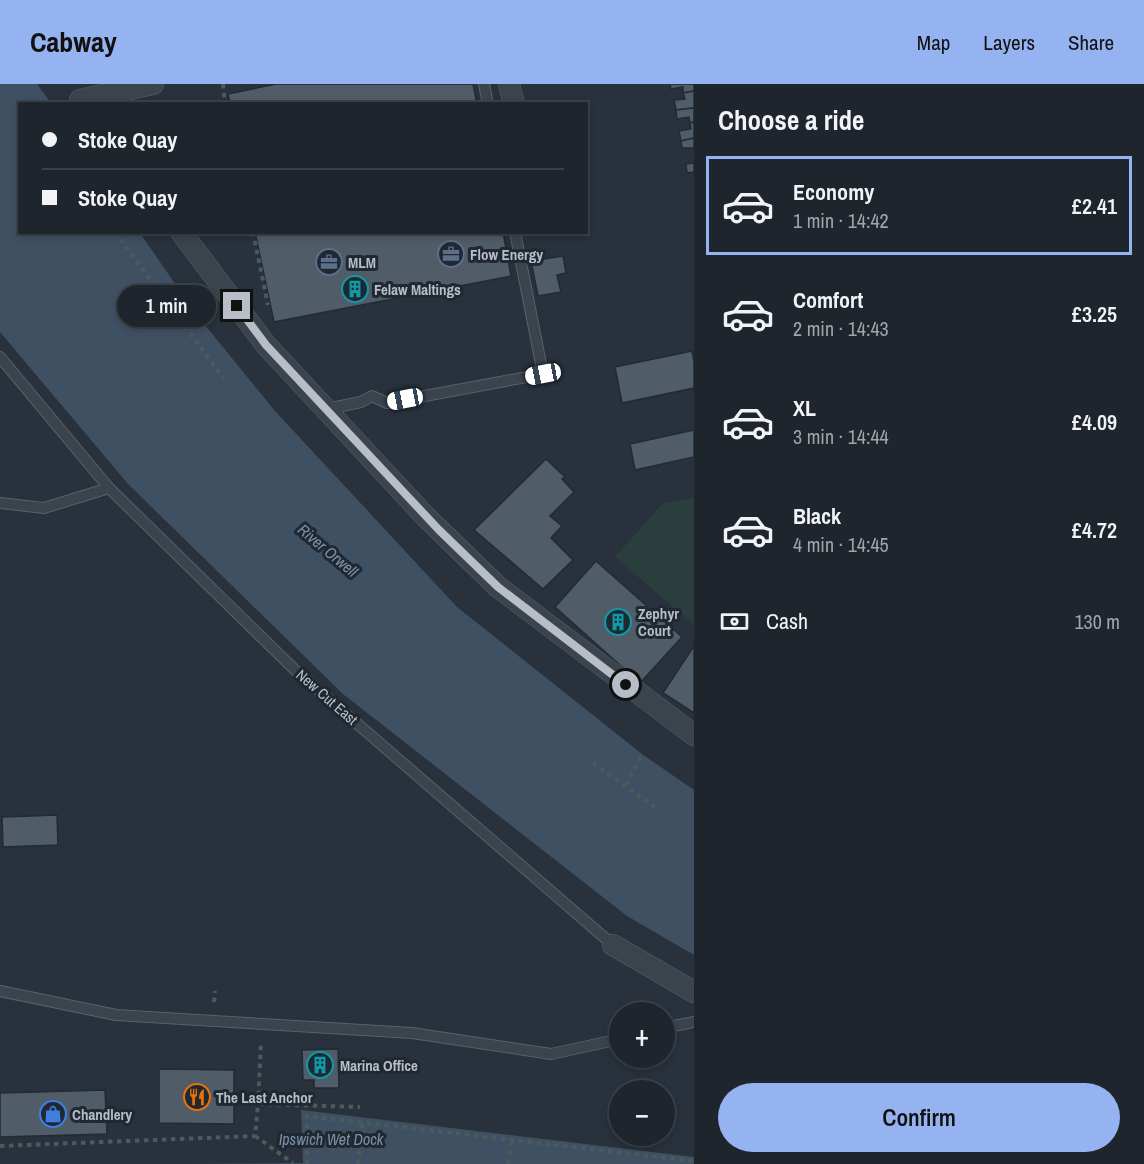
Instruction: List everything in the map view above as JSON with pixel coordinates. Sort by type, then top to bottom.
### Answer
[{"type":"street","points":[[77,96],[153,84]]},
{"type":"street","points":[[509,84],[514,102]]},
{"type":"street","points":[[183,234],[265,342],[425,516],[498,587],[694,735]]},
{"type":"street","name":"New Cut East","points":[[613,945],[694,992]]},
{"type":"lane","points":[[484,84],[488,102]]},
{"type":"lane","points":[[326,409],[361,402],[372,396],[387,403],[543,374],[515,234]]},
{"type":"lane","name":"New Cut East","points":[[0,357],[109,488],[294,669],[613,945]]},
{"type":"lane","points":[[0,503],[44,508],[109,488]]},
{"type":"lane","points":[[0,991],[116,1015],[412,1033],[551,1054],[609,1041]]},
{"type":"lane","points":[[675,1026],[694,1022]]},
{"type":"path","points":[[223,84],[225,102]]},
{"type":"path","points":[[116,234],[224,379]]},
{"type":"path","points":[[254,234],[273,326],[265,342]]},
{"type":"path","points":[[626,784],[642,754]]},
{"type":"path","points":[[593,763],[626,784],[655,807]]},
{"type":"path","points":[[255,1136],[262,1024]]},
{"type":"path","points":[[258,1104],[360,1107]]},
{"type":"path","points":[[306,1164],[307,1116],[694,1161]]},
{"type":"path","points":[[358,1164],[363,1123]]},
{"type":"path","points":[[0,1146],[255,1136],[293,1163]]},
{"type":"path","points":[[508,1164],[512,1140]]},
{"type":"path","points":[[650,1157],[650,1164]]},
{"type":"shaded area","points":[[694,498],[693,624],[615,557],[663,503]]},
{"type":"water","name":"River Orwell","points":[[0,84],[37,84],[50,102],[18,102],[18,234],[141,234],[196,314],[275,411],[457,607],[642,754],[694,790],[694,955],[627,916],[343,694],[128,484],[0,332]]},
{"type":"water","name":"Ipswich Wet Dock","points":[[301,1110],[694,1157],[694,1164],[186,1164],[303,1163]]},
{"type":"building","points":[[276,84],[473,84],[477,102],[230,102],[228,94]]},
{"type":"building","points":[[670,84],[694,84],[694,91],[683,93],[683,87],[671,89]]},
{"type":"building","points":[[694,91],[694,108],[676,110],[674,100],[685,99],[683,93]]},
{"type":"building","points":[[694,108],[694,122],[690,123],[689,117],[677,119],[676,110]]},
{"type":"building","points":[[694,122],[694,138],[681,141],[679,131],[691,129],[690,123]]},
{"type":"building","points":[[694,138],[694,148],[682,148],[681,141]]},
{"type":"building","points":[[694,163],[694,172],[687,173],[686,164]]},
{"type":"building","name":"Felaw Maltings","points":[[255,234],[503,234],[511,276],[274,322]]},
{"type":"building","points":[[563,256],[566,273],[557,275],[561,292],[538,296],[531,261]]},
{"type":"building","points":[[692,351],[694,388],[622,403],[615,367]]},
{"type":"building","points":[[694,430],[694,457],[635,470],[630,444]]},
{"type":"building","points":[[546,459],[565,477],[562,479],[574,492],[550,516],[562,526],[551,538],[573,560],[543,589],[474,530]]},
{"type":"building","name":"Zephyr Court","points":[[596,561],[682,637],[640,683],[555,607]]},
{"type":"building","points":[[694,646],[694,713],[663,693]]},
{"type":"building","points":[[57,815],[58,845],[3,847],[2,817]]},
{"type":"building","name":"Marina Office","points":[[338,1049],[339,1088],[314,1088],[314,1080],[303,1080],[302,1050]]},
{"type":"building","name":"The Last Anchor","points":[[159,1069],[234,1070],[234,1124],[159,1123]]},
{"type":"building","name":"Chandlery","points":[[105,1090],[107,1134],[0,1137],[0,1093]]},
{"type":"place","name":"Flow Energy","points":[[451,254]]},
{"type":"place","name":"MLM","points":[[329,262]]},
{"type":"place","name":"Felaw Maltings","points":[[355,289]]},
{"type":"place","name":"Zephyr Court","points":[[618,622]]},
{"type":"place","name":"Marina Office","points":[[320,1065]]},
{"type":"place","name":"The Last Anchor","points":[[197,1097]]},
{"type":"place","name":"Chandlery","points":[[53,1114]]},
{"type":"route","points":[[237,306],[266,345],[439,530],[498,587],[626,685]]}]
